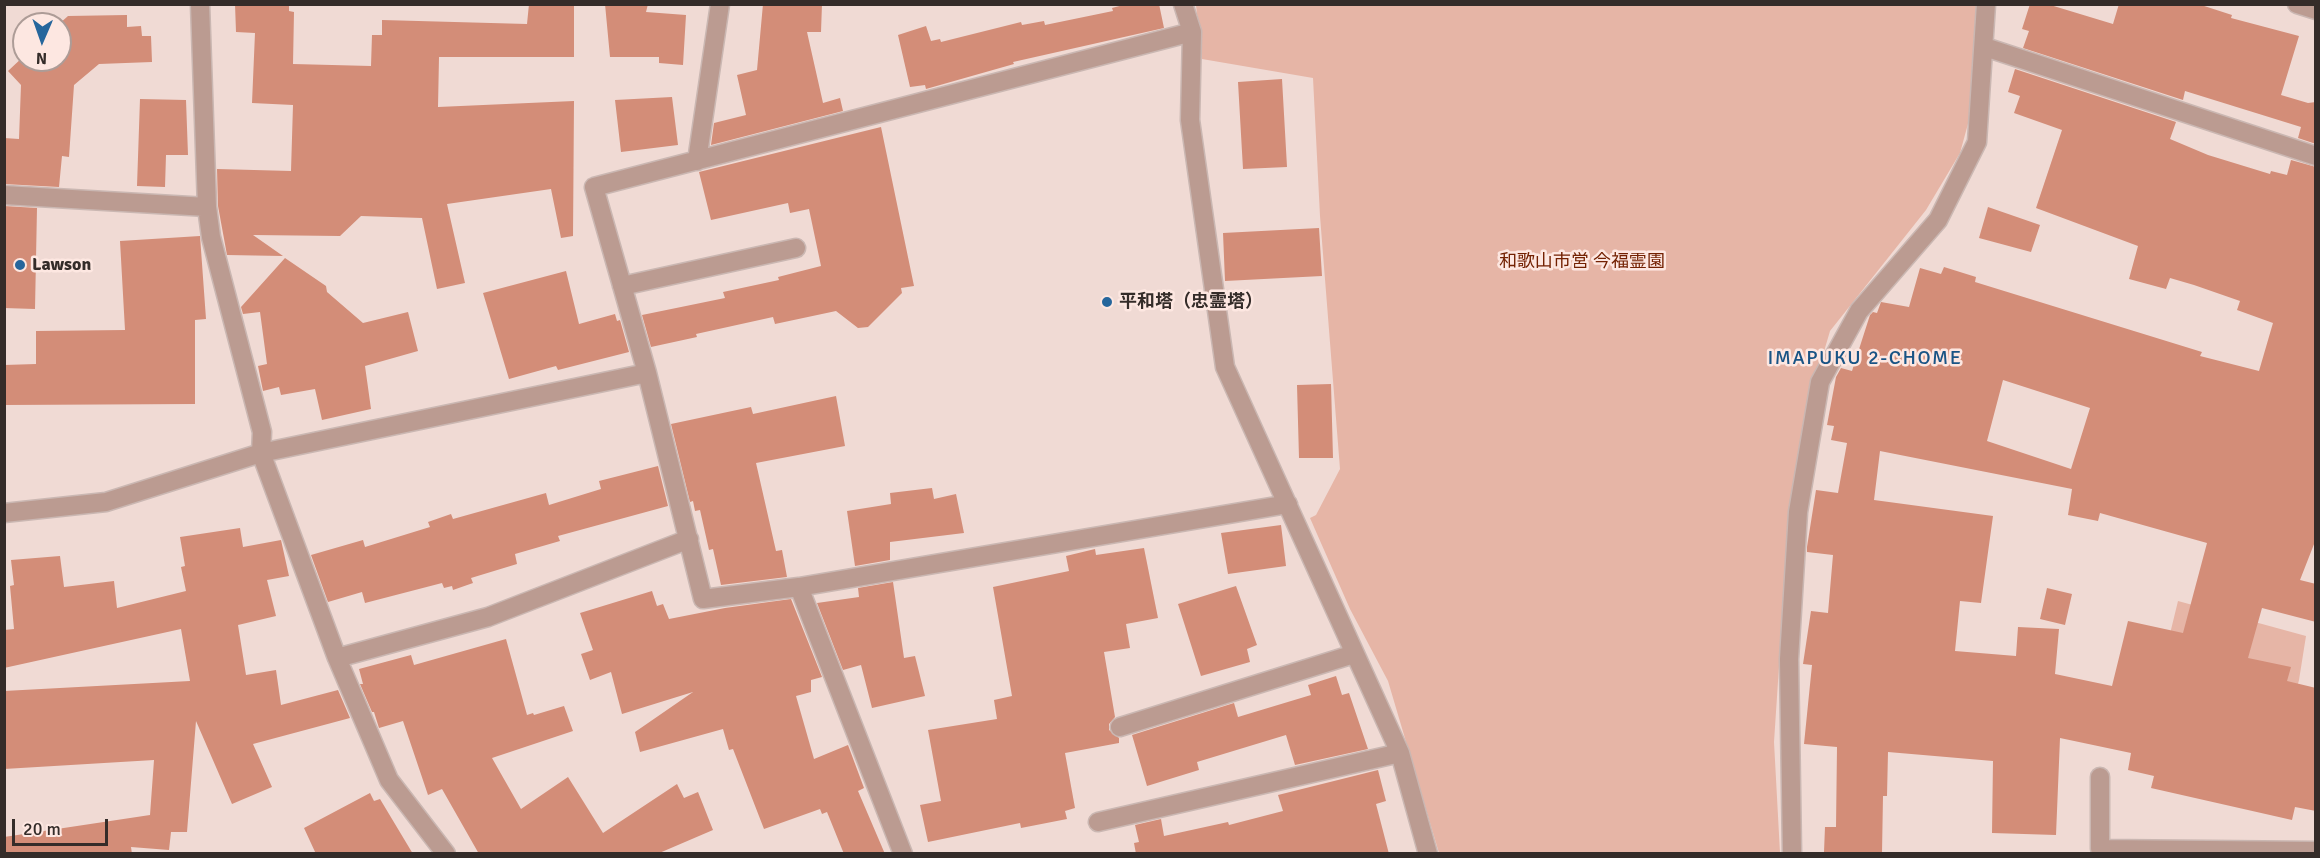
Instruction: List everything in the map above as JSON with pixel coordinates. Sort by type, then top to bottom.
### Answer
[{"type":"street","points":[[200,4],[207,207],[211,237],[262,432],[261,453],[337,658],[389,780],[446,854]]},
{"type":"street","points":[[697,161],[720,4]]},
{"type":"street","points":[[1183,4],[1192,32],[1190,120],[1225,367],[1400,753],[1428,854]]},
{"type":"street","points":[[1792,854],[1789,659],[1798,512],[1820,382],[1859,311],[1938,220],[1977,142],[1985,47],[1986,4]]},
{"type":"street","points":[[2297,4],[2316,10]]},
{"type":"street","points":[[1192,32],[594,187],[647,373],[703,599],[799,587],[1288,504]]},
{"type":"street","points":[[1985,47],[2316,156]]},
{"type":"street","points":[[4,195],[207,207]]},
{"type":"street","points":[[622,286],[796,248]]},
{"type":"street","points":[[4,513],[106,502],[261,453],[647,373]]},
{"type":"street","points":[[337,658],[488,617],[689,539]]},
{"type":"street","points":[[799,587],[903,854]]},
{"type":"street","points":[[1120,727],[1354,654]]},
{"type":"street","points":[[1098,822],[1400,753]]},
{"type":"street","points":[[2100,777],[2100,849],[2316,851]]},
{"type":"green space","name":"和歌山市営 今福霊園","points":[[1196,5],[1976,5],[1969,120],[1960,153],[1926,210],[1830,331],[1803,423],[1783,606],[1774,742],[1780,853],[1439,853],[1388,681],[1350,609],[1310,518],[1316,515],[1340,469],[1320,216],[1313,78],[1202,59]]},
{"type":"green space","points":[[2178,601],[2306,636],[2299,680],[2285,733],[2159,679]]},
{"type":"building","points":[[235,4],[289,4],[289,11],[294,12],[293,64],[371,66],[372,35],[382,35],[382,20],[527,24],[529,4],[574,4],[574,57],[439,57],[438,107],[574,101],[573,236],[561,238],[551,189],[447,204],[465,283],[437,289],[422,218],[361,216],[340,236],[253,235],[283,256],[227,255],[218,206],[217,169],[291,171],[293,105],[252,103],[255,33],[236,32]]},
{"type":"building","points":[[605,4],[648,4],[646,12],[686,15],[683,65],[659,63],[659,57],[610,57]]},
{"type":"building","points":[[763,4],[822,4],[821,32],[807,32],[823,103],[840,98],[843,111],[711,145],[714,123],[746,115],[737,75],[757,70]]},
{"type":"building","points":[[1127,4],[1159,4],[1164,28],[1013,62],[1014,64],[926,89],[925,85],[910,87],[898,35],[926,26],[931,41],[940,39],[941,42],[1021,22],[1022,25],[1044,21],[1045,25],[1113,11],[1112,8]]},
{"type":"building","points":[[2030,4],[2047,4],[2113,24],[2119,4],[2198,4],[2232,15],[2231,18],[2299,36],[2281,95],[2308,103],[2316,102],[2316,144],[2298,138],[2301,127],[2185,91],[2183,100],[2023,48],[2029,31],[2022,29]]},
{"type":"building","points":[[127,15],[127,27],[141,26],[142,36],[151,36],[152,62],[99,64],[74,85],[69,157],[62,156],[59,187],[4,184],[4,138],[19,139],[21,85],[8,71],[12,67],[12,72],[72,72],[72,16]]},
{"type":"building","points":[[2015,69],[2176,122],[2170,139],[2208,155],[2270,174],[2271,171],[2287,175],[2291,160],[2316,167],[2316,539],[2300,580],[2316,584],[2316,622],[2262,608],[2248,658],[2291,667],[2287,681],[2316,688],[2316,811],[2295,807],[2292,820],[2151,788],[2154,776],[2128,770],[2131,753],[2060,738],[2056,835],[1992,833],[1993,761],[1888,752],[1887,796],[1883,796],[1882,853],[1824,852],[1825,827],[1836,827],[1837,747],[1804,744],[1812,665],[1803,664],[1811,611],[1828,613],[1833,555],[1807,552],[1807,547],[1816,490],[1838,493],[1847,443],[1831,440],[1834,426],[1827,425],[1836,377],[1841,368],[1852,371],[1870,315],[1873,312],[1877,313],[1881,302],[1909,307],[1920,268],[1941,274],[1944,267],[1976,277],[1975,282],[2202,352],[2200,356],[2259,371],[2273,323],[2237,310],[2240,301],[2194,285],[2170,278],[2166,289],[2129,279],[2138,246],[2036,208],[2062,130],[2014,113],[2020,96],[2008,92]],"holes":[[[2003,380],[2090,408],[2071,469],[1987,441]],[[1880,451],[2072,489],[2068,515],[2098,521],[2100,513],[2207,543],[2183,633],[2128,621],[2112,686],[2055,674],[2059,629],[2018,627],[2016,656],[1955,651],[1960,601],[1981,603],[1993,516],[1874,500]]]},
{"type":"building","points":[[1282,79],[1287,167],[1243,169],[1238,82]]},
{"type":"building","points":[[672,97],[678,145],[621,152],[615,100]]},
{"type":"building","points":[[140,99],[186,100],[188,155],[166,155],[165,187],[137,186]]},
{"type":"building","points":[[881,127],[914,286],[901,288],[902,293],[868,327],[858,328],[836,311],[775,324],[773,317],[696,334],[697,337],[651,347],[642,315],[725,298],[723,292],[779,280],[778,277],[821,266],[809,209],[790,213],[788,203],[711,220],[699,172]]},
{"type":"building","name":"Lawson","points":[[4,206],[37,208],[35,309],[4,308]]},
{"type":"building","points":[[1988,207],[2040,225],[2031,252],[1979,238]]},
{"type":"building","points":[[1319,228],[1322,276],[1225,281],[1223,233]]},
{"type":"building","points":[[200,236],[206,319],[195,320],[195,404],[4,405],[4,365],[36,364],[36,331],[125,330],[120,241]]},
{"type":"building","points":[[285,258],[326,286],[327,292],[363,323],[408,312],[418,351],[365,366],[371,409],[322,420],[315,389],[281,395],[279,387],[263,391],[258,366],[267,364],[260,312],[243,314],[241,307]]},
{"type":"building","points":[[566,271],[579,324],[615,314],[617,321],[620,320],[629,352],[558,370],[556,366],[509,379],[483,293]]},
{"type":"building","points":[[1331,384],[1333,458],[1299,458],[1297,385]]},
{"type":"building","points":[[836,396],[845,446],[756,463],[776,551],[782,550],[787,577],[721,585],[713,549],[709,550],[700,510],[695,511],[693,501],[690,502],[671,424],[751,407],[753,414]]},
{"type":"building","points":[[658,466],[668,506],[558,536],[560,541],[515,554],[517,564],[471,578],[473,583],[453,590],[452,586],[444,588],[442,583],[365,603],[362,592],[328,602],[311,555],[363,540],[365,547],[430,527],[428,522],[451,514],[453,519],[546,493],[549,505],[601,489],[599,481]]},
{"type":"building","points":[[932,488],[934,499],[956,494],[964,533],[890,542],[890,560],[855,566],[847,511],[891,504],[890,493]]},
{"type":"building","points":[[1281,525],[1286,566],[1228,574],[1221,533]]},
{"type":"building","points":[[240,528],[243,547],[281,540],[289,576],[267,580],[276,616],[238,625],[246,675],[276,670],[281,705],[338,690],[350,718],[253,744],[272,787],[232,804],[196,721],[187,832],[171,832],[169,850],[131,847],[132,854],[4,854],[4,837],[150,815],[154,760],[4,769],[4,691],[190,681],[181,629],[4,668],[4,630],[14,629],[10,586],[14,585],[11,560],[60,556],[64,587],[114,581],[117,608],[186,591],[181,567],[185,566],[180,537]]},
{"type":"building","points":[[1144,548],[1158,618],[1126,624],[1130,648],[1104,652],[1115,717],[1109,724],[1109,730],[1119,738],[1119,743],[1065,753],[1075,808],[1065,811],[1067,819],[1021,828],[1020,823],[928,842],[920,805],[941,801],[928,730],[997,719],[994,700],[1012,696],[993,587],[1069,571],[1066,556],[1095,549],[1096,555]]},
{"type":"building","points":[[893,582],[904,658],[915,656],[925,696],[872,708],[861,665],[843,670],[817,603],[859,597],[858,588]]},
{"type":"building","points":[[1236,586],[1257,645],[1247,649],[1250,662],[1201,676],[1178,604]]},
{"type":"building","points":[[2047,588],[2072,594],[2065,625],[2040,619]]},
{"type":"building","points":[[652,591],[657,606],[663,604],[669,619],[791,599],[822,677],[811,680],[811,692],[796,696],[814,759],[848,745],[864,788],[858,791],[885,854],[844,854],[827,812],[822,814],[820,809],[764,829],[733,749],[729,750],[723,729],[640,752],[635,732],[693,692],[622,714],[611,672],[590,680],[581,654],[593,650],[580,613]]},
{"type":"building","points":[[506,639],[527,715],[564,706],[573,731],[492,758],[521,809],[568,777],[603,833],[677,784],[684,798],[698,792],[713,830],[657,854],[479,854],[442,789],[428,795],[403,721],[379,728],[360,684],[363,684],[359,669],[411,655],[414,665]]},
{"type":"building","points":[[1336,676],[1342,695],[1349,693],[1368,749],[1295,765],[1286,735],[1197,762],[1199,770],[1147,786],[1132,735],[1234,703],[1238,717],[1311,695],[1308,685]]},
{"type":"building","points":[[1378,770],[1386,801],[1376,804],[1389,854],[1136,854],[1134,843],[1139,842],[1135,825],[1161,819],[1164,836],[1228,822],[1229,825],[1283,811],[1278,795]]},
{"type":"building","points":[[370,793],[374,801],[380,799],[413,854],[316,854],[304,828]]},
{"type":"place","name":"Lawson","points":[[20,265]]},
{"type":"place","name":"平和塔（忠霊塔）","points":[[1107,302]]},
{"type":"district","name":"IMAPUKU 2-CHOME","points":[[1865,359]]}]
